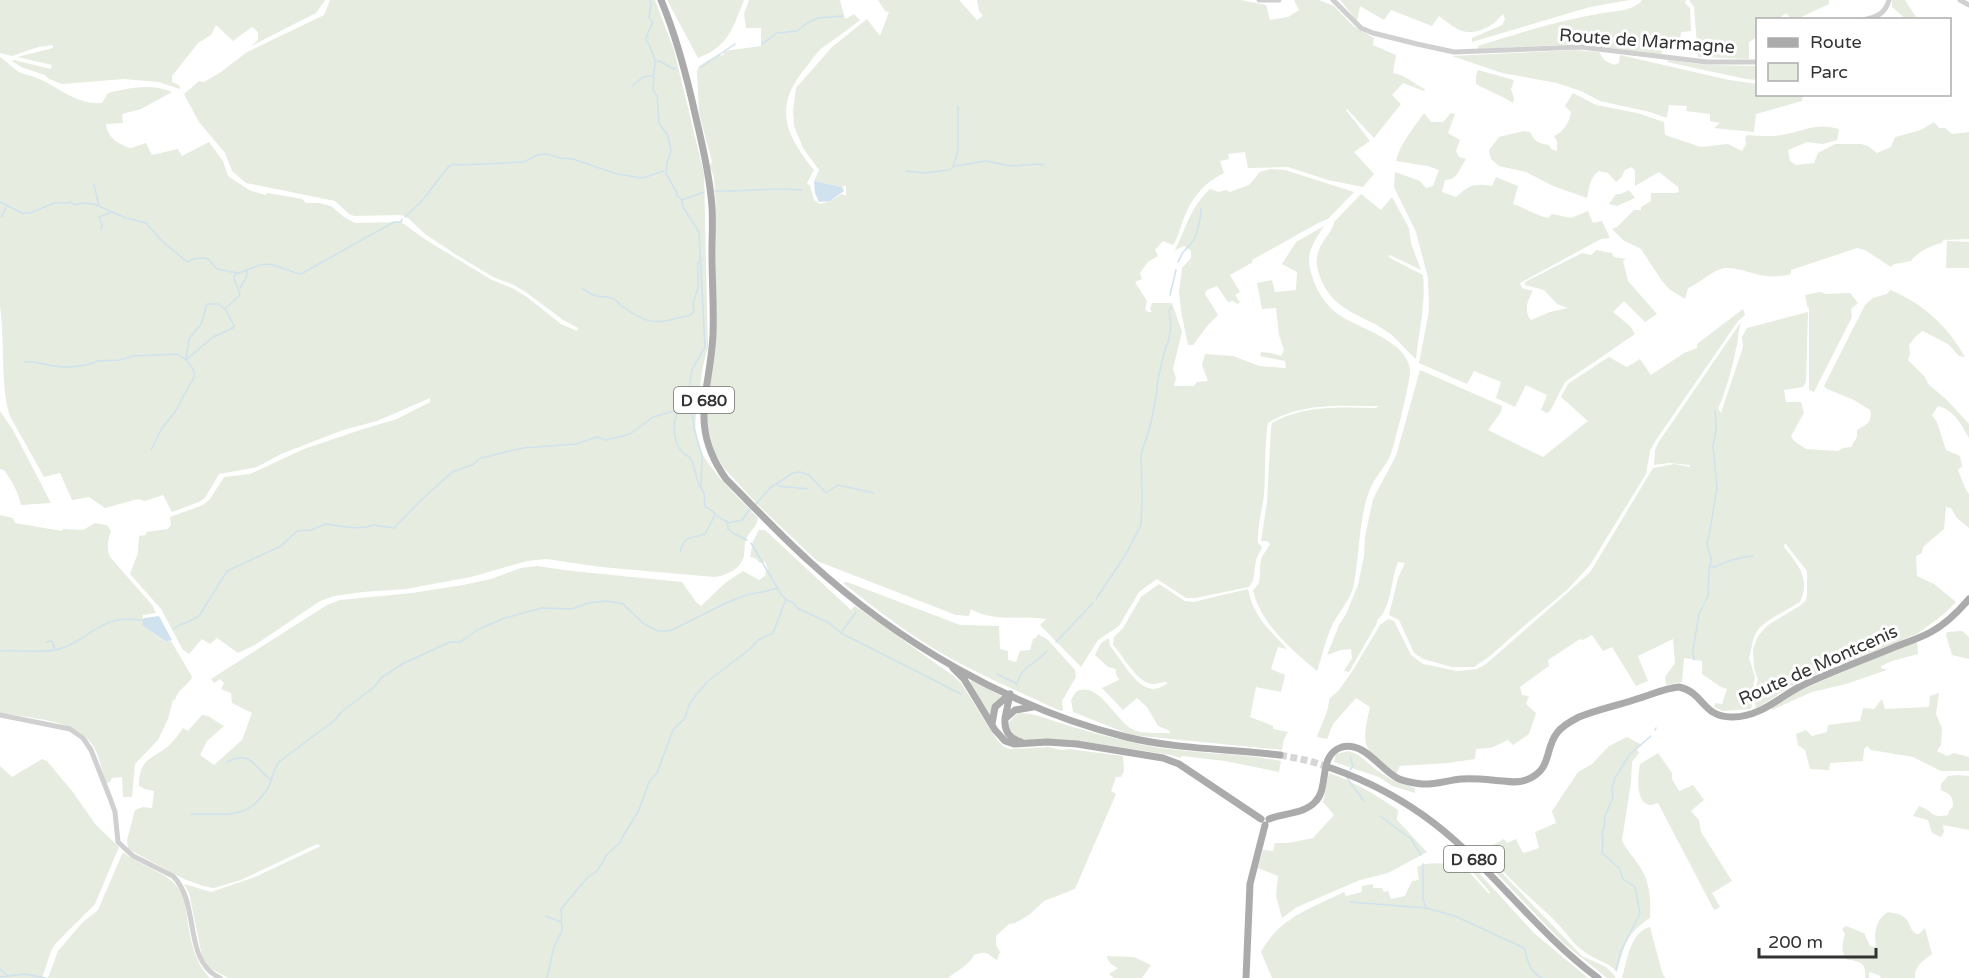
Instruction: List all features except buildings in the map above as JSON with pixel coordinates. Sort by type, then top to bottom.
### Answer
[{"type":"main road","name":"D 680","points":[[661,0],[681,54],[704,151],[711,194],[713,336],[703,425],[710,451],[726,478],[810,562],[862,606],[947,662],[1035,707],[1129,738],[1280,755]]},
{"type":"main road","name":"Route de Montcenis","points":[[1265,821],[1315,804],[1321,792],[1330,755],[1341,747],[1350,746],[1360,749],[1387,772],[1409,783],[1434,784],[1465,779],[1518,782],[1529,779],[1539,771],[1549,758],[1554,737],[1558,731],[1577,718],[1675,687],[1689,689],[1712,712],[1724,717],[1744,716],[1762,710],[1803,685],[1930,632],[1952,617],[1969,599]]},
{"type":"main road","points":[[947,662],[964,679],[992,725],[1005,741],[1014,744],[1047,742],[1077,744],[1163,758],[1179,764],[1265,821],[1250,884],[1246,978]]},
{"type":"main road","points":[[992,725],[995,707],[1010,694]]},
{"type":"main road","points":[[1010,694],[1005,728],[1015,740],[1029,744]]},
{"type":"main road","points":[[1005,719],[1015,710],[1035,707]]},
{"type":"main road","name":"D 680","points":[[1330,768],[1380,789],[1436,825],[1479,864],[1562,949],[1598,978]]},
{"type":"street","points":[[1258,0],[1279,0]]},
{"type":"street","name":"Route de Marmagne","points":[[1334,0],[1361,28],[1454,52],[1581,47],[1707,62],[1756,62]]},
{"type":"street","points":[[1870,18],[1883,12],[1889,0]]},
{"type":"street","points":[[1960,0],[1969,5]]},
{"type":"street","points":[[0,715],[70,729],[83,738],[92,750],[115,812],[118,842],[133,856],[173,876],[178,881],[187,897],[200,959],[207,970],[220,978]]},
{"type":"green space","points":[[0,0],[325,0],[316,13],[251,46],[258,40],[258,32],[252,27],[233,41],[216,25],[211,35],[198,43],[172,76],[172,82],[179,85],[180,89],[159,82],[124,79],[62,84],[45,75],[21,67],[12,61],[51,69],[52,65],[17,57],[53,48],[53,45],[38,47],[12,56],[0,53]]},
{"type":"green space","points":[[330,0],[655,0],[674,50],[704,174],[708,348],[702,370],[695,426],[696,436],[699,447],[712,469],[758,518],[745,542],[743,560],[733,570],[714,577],[601,567],[546,559],[527,561],[471,577],[406,589],[334,596],[320,601],[255,645],[238,653],[217,638],[210,644],[202,639],[189,654],[183,650],[161,609],[130,574],[138,553],[139,536],[146,535],[146,532],[168,529],[171,525],[170,517],[203,505],[210,499],[224,477],[250,474],[304,449],[397,419],[430,402],[430,398],[377,421],[343,430],[281,454],[257,467],[219,474],[205,498],[172,512],[163,495],[145,501],[138,499],[105,508],[89,497],[72,500],[60,473],[44,477],[11,418],[5,395],[0,306],[0,57],[19,72],[37,78],[68,95],[93,103],[102,103],[108,93],[124,89],[156,88],[172,92],[141,109],[122,114],[123,123],[106,124],[111,137],[118,143],[131,148],[146,143],[152,155],[178,149],[182,156],[209,142],[223,161],[228,176],[249,190],[265,195],[268,193],[302,199],[306,203],[331,206],[355,223],[401,222],[492,280],[527,297],[561,324],[577,331],[578,328],[563,320],[527,293],[493,277],[425,234],[408,218],[401,215],[354,216],[335,201],[246,183],[232,171],[225,153],[199,122],[184,94],[199,81],[204,82],[221,72],[247,52],[324,15]]},
{"type":"green space","points":[[667,0],[744,0],[733,28],[723,42],[698,58]]},
{"type":"green space","points":[[749,0],[840,0],[845,19],[854,14],[860,20],[818,52],[796,80],[786,107],[786,119],[795,144],[814,170],[807,183],[814,200],[820,204],[842,194],[846,196],[846,185],[842,187],[814,181],[819,170],[803,148],[794,126],[793,110],[796,88],[832,47],[867,19],[880,36],[889,12],[885,11],[878,0],[959,0],[977,20],[983,16],[979,11],[977,0],[1241,0],[1266,5],[1270,20],[1288,17],[1299,10],[1294,0],[1319,0],[1334,6],[1353,26],[1374,38],[1373,45],[1396,55],[1393,73],[1425,89],[1424,91],[1403,83],[1392,95],[1401,104],[1374,138],[1346,110],[1370,141],[1354,152],[1374,174],[1363,187],[1328,180],[1288,167],[1248,168],[1245,152],[1228,154],[1229,159],[1220,161],[1224,173],[1210,181],[1195,197],[1187,210],[1173,245],[1163,241],[1155,250],[1158,256],[1148,262],[1140,273],[1142,279],[1135,282],[1147,301],[1145,309],[1148,312],[1152,312],[1150,309],[1152,303],[1172,303],[1182,332],[1173,369],[1176,378],[1174,386],[1194,386],[1197,382],[1208,381],[1202,365],[1205,354],[1233,356],[1259,366],[1286,368],[1285,361],[1260,356],[1261,352],[1281,356],[1284,350],[1279,335],[1276,308],[1262,309],[1257,283],[1272,280],[1275,292],[1296,290],[1297,272],[1282,264],[1296,242],[1324,226],[1315,241],[1309,260],[1320,294],[1327,304],[1340,315],[1393,344],[1407,360],[1410,375],[1391,454],[1372,485],[1366,501],[1353,588],[1331,628],[1317,671],[1270,625],[1262,614],[1253,590],[1259,582],[1262,557],[1270,544],[1267,541],[1261,541],[1267,502],[1272,423],[1309,410],[1376,408],[1379,406],[1308,408],[1294,411],[1268,423],[1264,495],[1258,537],[1258,543],[1262,547],[1256,560],[1253,581],[1249,587],[1186,598],[1157,579],[1139,592],[1119,626],[1098,640],[1081,667],[1040,625],[1046,619],[989,616],[971,609],[969,616],[956,615],[817,561],[758,505],[723,467],[714,451],[707,416],[716,330],[716,207],[714,177],[710,166],[712,162],[699,113],[697,71],[699,66],[719,54],[721,56],[724,51],[761,46],[761,28],[746,28],[744,14]]},
{"type":"green space","points":[[1340,0],[1630,0],[1590,7],[1472,42],[1472,38],[1502,25],[1505,19],[1503,14],[1488,27],[1468,32],[1453,27],[1439,16],[1432,26],[1391,10],[1384,20],[1360,6],[1357,21]]},
{"type":"green space","points":[[1642,0],[1686,0],[1685,3],[1690,8],[1691,31],[1681,32],[1679,46],[1666,46],[1661,49],[1662,54],[1576,44],[1478,49],[1478,46],[1540,27],[1619,11],[1638,4]]},
{"type":"green space","points":[[1689,0],[1829,0],[1829,4],[1799,18],[1790,18],[1786,13],[1782,18],[1756,18],[1756,38],[1749,42],[1749,59],[1698,57],[1694,7]]},
{"type":"green space","points":[[1892,0],[1905,0],[1916,17],[1905,18],[1892,7]]},
{"type":"green space","points":[[1575,50],[1599,52],[1604,60],[1614,65],[1619,63],[1620,55],[1729,80],[1756,84],[1756,96],[1803,96],[1802,101],[1756,114],[1754,132],[1714,128],[1720,123],[1710,121],[1710,114],[1686,111],[1687,106],[1669,105],[1667,118],[1600,101],[1581,91],[1557,83],[1502,73],[1452,56]]},
{"type":"green space","points":[[1669,60],[1709,65],[1756,66],[1756,80],[1746,79],[1667,62]]},
{"type":"green space","points":[[1478,70],[1514,80],[1511,89],[1513,103],[1476,84]]},
{"type":"green space","points":[[1573,93],[1596,105],[1637,113],[1664,122],[1665,135],[1701,147],[1728,144],[1742,151],[1746,144],[1745,137],[1748,135],[1778,136],[1823,126],[1839,129],[1837,140],[1823,144],[1807,142],[1788,150],[1790,161],[1796,165],[1814,163],[1818,153],[1835,144],[1861,144],[1877,153],[1891,147],[1895,137],[1921,130],[1934,122],[1939,128],[1945,128],[1952,134],[1969,132],[1969,239],[1943,240],[1942,243],[1921,252],[1911,261],[1894,264],[1891,267],[1865,250],[1857,248],[1791,270],[1791,274],[1782,276],[1725,268],[1715,271],[1688,288],[1685,299],[1669,289],[1641,249],[1623,240],[1612,229],[1634,210],[1641,210],[1641,207],[1651,201],[1651,193],[1679,192],[1678,187],[1659,172],[1635,186],[1635,171],[1632,167],[1625,170],[1616,182],[1608,173],[1599,171],[1592,179],[1587,198],[1553,186],[1526,172],[1499,166],[1491,159],[1489,150],[1499,137],[1524,131],[1530,132],[1537,142],[1549,145],[1551,149],[1557,151],[1557,141],[1554,136],[1566,126],[1571,112],[1565,106]]},
{"type":"green space","points":[[1424,113],[1431,122],[1443,122],[1451,113],[1455,114],[1448,133],[1460,140],[1456,151],[1459,157],[1466,159],[1456,176],[1445,180],[1442,192],[1456,197],[1472,186],[1492,186],[1496,177],[1518,186],[1513,204],[1534,213],[1548,218],[1552,214],[1571,218],[1588,211],[1593,223],[1602,221],[1610,238],[1601,239],[1520,283],[1522,288],[1533,291],[1527,309],[1531,320],[1568,308],[1557,304],[1544,290],[1525,285],[1525,282],[1582,253],[1591,255],[1596,250],[1626,259],[1623,261],[1628,281],[1657,314],[1645,322],[1624,301],[1613,312],[1630,326],[1635,334],[1565,382],[1547,413],[1541,410],[1547,395],[1526,385],[1515,407],[1496,398],[1501,382],[1474,371],[1467,384],[1419,363],[1429,311],[1428,278],[1416,232],[1394,187],[1395,172],[1420,181],[1426,188],[1433,186],[1439,170],[1396,161],[1404,142]]},
{"type":"green space","points":[[1270,169],[1285,170],[1354,192],[1328,219],[1252,260],[1253,262],[1230,275],[1240,292],[1235,295],[1240,302],[1237,304],[1233,301],[1228,302],[1217,286],[1207,290],[1205,294],[1218,315],[1193,345],[1188,345],[1179,292],[1182,268],[1191,258],[1191,251],[1184,246],[1175,250],[1198,203],[1210,189],[1230,192],[1249,185],[1260,172]]},
{"type":"green space","points":[[1629,190],[1635,198],[1617,206],[1609,204],[1616,194]]},
{"type":"green space","points":[[1361,194],[1381,210],[1392,197],[1409,228],[1411,243],[1421,270],[1390,255],[1388,257],[1423,275],[1423,307],[1416,359],[1389,333],[1350,311],[1333,298],[1326,289],[1317,268],[1318,253],[1334,222]]},
{"type":"green space","points":[[1947,241],[1969,242],[1969,268],[1946,268]]},
{"type":"green space","points":[[1890,290],[1902,295],[1934,317],[1965,357],[1959,356],[1948,344],[1923,331],[1909,345],[1908,360],[1925,377],[1929,385],[1947,400],[1969,424],[1969,438],[1960,423],[1948,410],[1938,406],[1932,415],[1937,422],[1946,450],[1960,456],[1962,466],[1958,470],[1969,494],[1969,528],[1956,517],[1951,508],[1946,507],[1944,529],[1923,547],[1922,553],[1916,556],[1917,576],[1934,584],[1956,602],[1944,614],[1917,634],[1797,682],[1756,709],[1754,696],[1758,680],[1754,668],[1753,649],[1758,636],[1768,625],[1801,605],[1807,595],[1807,571],[1785,543],[1784,547],[1801,572],[1803,593],[1800,602],[1769,620],[1759,628],[1754,637],[1749,658],[1755,677],[1750,709],[1723,711],[1714,707],[1715,703],[1722,704],[1727,689],[1702,674],[1702,661],[1684,658],[1682,682],[1666,685],[1665,677],[1675,663],[1673,639],[1638,656],[1648,681],[1636,686],[1612,647],[1603,651],[1592,635],[1583,640],[1580,639],[1548,660],[1549,666],[1520,687],[1522,695],[1529,696],[1526,704],[1536,713],[1529,734],[1513,745],[1508,740],[1491,748],[1476,749],[1475,759],[1400,766],[1396,774],[1370,752],[1365,739],[1365,731],[1370,707],[1356,698],[1333,724],[1327,739],[1317,737],[1329,699],[1339,690],[1353,670],[1380,625],[1388,619],[1394,621],[1411,655],[1423,664],[1457,671],[1477,669],[1486,664],[1591,571],[1653,468],[1674,464],[1690,467],[1690,465],[1669,463],[1654,465],[1655,450],[1741,322],[1731,372],[1718,409],[1721,413],[1743,347],[1742,337],[1747,328],[1808,312],[1806,382],[1803,387],[1784,390],[1786,402],[1801,402],[1804,413],[1791,436],[1794,441],[1806,449],[1838,451],[1851,447],[1857,437],[1857,430],[1870,420],[1870,410],[1824,386],[1865,305],[1873,298],[1887,294]]},
{"type":"green space","points":[[1820,292],[1850,293],[1858,303],[1851,309],[1852,317],[1814,392],[1809,390],[1809,308],[1805,295]]},
{"type":"green space","points":[[1743,309],[1745,315],[1738,321],[1656,440],[1650,451],[1646,474],[1590,565],[1567,590],[1490,656],[1474,667],[1452,667],[1423,659],[1414,653],[1399,620],[1389,615],[1398,578],[1405,563],[1398,562],[1385,609],[1349,672],[1344,671],[1352,658],[1351,649],[1327,655],[1358,585],[1373,499],[1396,456],[1420,370],[1502,406],[1501,412],[1488,430],[1543,457],[1588,421],[1561,397],[1568,384],[1609,357],[1627,367],[1640,359],[1651,375],[1684,353],[1697,348],[1697,344]]},
{"type":"green space","points":[[0,411],[13,430],[51,503],[21,505],[12,482],[4,470],[0,469]]},
{"type":"green space","points":[[0,515],[13,518],[15,523],[62,531],[63,529],[83,530],[95,523],[107,525],[111,531],[108,544],[110,557],[152,605],[156,613],[143,615],[143,626],[165,642],[171,641],[191,675],[192,678],[173,700],[168,719],[158,740],[135,764],[132,797],[123,797],[122,777],[112,778],[106,783],[92,744],[74,729],[37,718],[0,713]]},
{"type":"green space","points":[[759,530],[765,530],[851,610],[855,606],[955,677],[1004,747],[1009,749],[1048,747],[1123,756],[1124,771],[1121,777],[1116,777],[1111,791],[1116,794],[1075,889],[1044,901],[1029,915],[1009,924],[996,936],[996,945],[1000,952],[997,960],[985,953],[974,955],[948,978],[228,978],[208,967],[202,956],[189,893],[184,884],[211,892],[255,877],[321,846],[317,844],[241,880],[214,888],[184,879],[128,849],[127,840],[135,810],[143,807],[152,808],[154,791],[139,786],[142,768],[150,758],[168,746],[183,728],[188,731],[202,715],[224,726],[207,741],[200,755],[214,765],[242,740],[252,713],[232,703],[231,693],[221,689],[224,683],[220,679],[214,683],[211,679],[327,605],[340,600],[463,585],[491,579],[521,568],[537,566],[682,582],[701,606],[725,583],[743,571],[759,580],[766,575],[765,572],[768,569],[765,562],[760,563],[750,557],[753,541]]},
{"type":"green space","points":[[847,582],[960,625],[999,626],[1000,649],[1008,651],[1008,660],[1016,662],[1020,651],[1030,650],[1033,639],[1038,634],[1048,640],[1075,670],[1076,677],[1062,701],[1063,711],[990,678],[936,650],[895,623],[843,583]]},
{"type":"green space","points":[[1159,584],[1185,601],[1193,602],[1248,589],[1258,615],[1287,649],[1278,647],[1271,669],[1285,675],[1281,692],[1256,687],[1250,717],[1273,726],[1273,729],[1288,732],[1282,750],[1131,735],[1073,712],[1071,700],[1076,692],[1092,691],[1107,703],[1127,726],[1134,730],[1147,733],[1171,733],[1158,726],[1147,707],[1137,698],[1123,710],[1102,688],[1119,680],[1116,669],[1108,667],[1095,655],[1101,643],[1109,638],[1110,646],[1140,684],[1153,689],[1167,684],[1167,682],[1152,684],[1146,682],[1130,668],[1113,645],[1114,637],[1123,628],[1141,597]]},
{"type":"green space","points":[[1962,631],[1969,637],[1969,659],[1952,655],[1946,635],[1947,632]]},
{"type":"green space","points":[[1917,641],[1918,654],[1881,666],[1887,670],[1846,684],[1812,692],[1772,710],[1771,707],[1800,690]]},
{"type":"green space","points":[[972,680],[1003,697],[990,718],[970,682]]},
{"type":"green space","points":[[1939,693],[1936,714],[1942,728],[1941,745],[1937,751],[1947,756],[1954,753],[1969,757],[1969,771],[1941,771],[1913,757],[1871,750],[1867,746],[1864,749],[1863,761],[1830,763],[1829,770],[1810,769],[1805,750],[1798,745],[1796,734],[1806,730],[1812,736],[1827,732],[1828,725],[1860,721],[1863,708],[1874,709],[1882,699],[1885,709],[1929,707],[1930,696]]},
{"type":"green space","points":[[1018,713],[1036,715],[1143,745],[1281,761],[1279,772],[1225,761],[1182,756],[1180,758],[1080,741],[1022,740],[1017,738],[1009,728],[1009,722]]},
{"type":"green space","points":[[1627,737],[1642,745],[1637,749],[1639,753],[1632,762],[1622,840],[1645,877],[1650,897],[1650,918],[1635,930],[1627,941],[1617,972],[1578,947],[1557,923],[1509,877],[1488,848],[1504,839],[1507,843],[1516,839],[1523,853],[1539,848],[1535,832],[1556,823],[1552,811],[1578,772],[1592,764],[1609,746]]},
{"type":"green space","points":[[1348,751],[1361,757],[1387,777],[1415,788],[1415,793],[1392,786],[1379,777],[1334,762],[1336,754]]},
{"type":"green space","points":[[1658,753],[1672,773],[1672,779],[1679,791],[1693,785],[1704,800],[1691,811],[1699,820],[1701,832],[1732,881],[1712,893],[1720,907],[1714,910],[1658,803],[1649,805],[1641,799],[1638,781],[1640,764]]},
{"type":"green space","points":[[42,759],[47,761],[72,791],[96,825],[119,847],[95,904],[56,943],[42,978],[0,978],[0,766],[12,777]]},
{"type":"green space","points":[[1329,773],[1365,789],[1398,810],[1397,820],[1427,852],[1388,873],[1360,880],[1297,907],[1282,918],[1276,896],[1278,876],[1258,868],[1263,850],[1273,851],[1275,843],[1313,838],[1334,815],[1323,802]]},
{"type":"green space","points":[[1948,776],[1969,776],[1969,830],[1943,825],[1944,832],[1941,837],[1932,833],[1928,820],[1913,816],[1919,806],[1938,816],[1948,815],[1953,806],[1952,798],[1941,790],[1941,784]]},
{"type":"green space","points":[[123,852],[165,876],[179,888],[184,897],[194,950],[203,970],[210,978],[48,978],[58,951],[82,923],[98,910]]},
{"type":"green space","points":[[1480,856],[1486,857],[1582,956],[1606,967],[1615,978],[1607,978],[1562,942]]},
{"type":"green space","points":[[1464,859],[1534,933],[1588,978],[1272,978],[1261,952],[1277,930],[1297,915],[1344,892],[1346,896],[1362,892],[1362,886],[1373,884],[1373,888],[1388,891],[1391,899],[1405,896],[1412,881],[1419,880],[1417,867],[1439,863],[1462,864],[1489,894],[1490,892],[1463,861]]},
{"type":"green space","points":[[1888,912],[1904,917],[1916,934],[1925,928],[1932,954],[1918,967],[1915,978],[1881,978],[1869,972],[1869,978],[1865,978],[1864,966],[1844,956],[1845,934],[1842,929],[1846,926],[1864,933],[1870,946],[1874,947],[1877,926]]},
{"type":"green space","points":[[1650,927],[1665,978],[1622,978],[1634,941],[1643,930]]},
{"type":"green space","points":[[1107,956],[1134,957],[1151,965],[1142,978],[1114,978],[1109,974],[1118,968],[1111,964]]},
{"type":"water","points":[[814,181],[842,187],[844,191],[830,201],[819,202],[815,193]]},
{"type":"water","points":[[159,616],[172,640],[166,642],[143,626],[144,618]]},
{"type":"waterway","points":[[650,0],[649,18],[653,22],[648,37],[645,38],[655,60],[653,90],[657,96],[659,123],[668,136],[671,151],[666,174],[699,232],[705,347],[692,369],[689,389],[694,428],[702,456],[701,488],[704,493],[705,507],[727,521],[728,529],[733,533],[747,540]]},
{"type":"waterway","points":[[762,44],[777,33],[797,31],[818,18],[843,16]]},
{"type":"waterway","points":[[701,67],[735,44]]},
{"type":"waterway","points":[[656,61],[673,69],[676,68]]},
{"type":"waterway","points":[[632,86],[643,77],[653,76]]},
{"type":"waterway","points":[[906,171],[925,173],[949,170],[953,167],[958,151],[958,106]]},
{"type":"waterway","points":[[405,217],[421,202],[449,166],[454,164],[524,162],[537,155],[547,154],[573,159],[617,174],[642,178],[664,171]]},
{"type":"waterway","points":[[955,166],[986,161],[1011,166],[1044,164]]},
{"type":"waterway","points":[[94,184],[99,206]]},
{"type":"waterway","points":[[715,191],[802,190]]},
{"type":"waterway","points":[[682,200],[704,192]]},
{"type":"waterway","points":[[0,202],[22,213],[30,213],[54,203],[69,203],[70,201],[74,205],[94,204],[126,218],[146,223],[161,240],[187,262],[205,258],[217,269],[237,273]]},
{"type":"waterway","points":[[0,216],[6,207]]},
{"type":"waterway","points":[[1178,262],[1194,239],[1201,208]]},
{"type":"waterway","points":[[101,230],[99,217],[112,212]]},
{"type":"waterway","points":[[186,360],[213,337],[233,328],[234,325],[225,309],[240,295],[234,279],[238,273],[267,264],[301,274],[394,222],[401,222],[402,219]]},
{"type":"waterway","points":[[583,289],[596,296],[614,299],[632,313],[650,321],[657,322],[687,316],[694,311],[693,303],[698,288],[698,263],[700,261]]},
{"type":"waterway","points":[[1170,295],[1176,270]]},
{"type":"waterway","points":[[240,288],[247,271]]},
{"type":"waterway","points":[[186,359],[189,339],[201,324],[207,304],[218,304],[225,309]]},
{"type":"waterway","points":[[1096,599],[1126,554],[1141,525],[1141,455],[1151,423],[1158,379],[1169,339],[1171,307]]},
{"type":"waterway","points":[[25,362],[70,367],[133,356],[177,354],[186,360],[194,370],[194,377],[151,450]]},
{"type":"waterway","points":[[173,630],[199,616],[227,571],[281,546],[297,531],[311,530],[326,524],[354,528],[374,525],[394,528],[452,472],[472,465],[481,458],[523,448],[576,444],[597,437],[606,440],[630,434],[653,417],[678,410],[690,395]]},
{"type":"waterway","points":[[678,411],[674,427],[675,438],[683,453],[691,459],[700,487]]},
{"type":"waterway","points":[[1694,660],[1693,650],[1699,614],[1708,596],[1711,563],[1707,540],[1717,488],[1713,445],[1716,433],[1715,411]]},
{"type":"waterway","points":[[756,504],[770,488],[793,473],[800,472],[809,475],[826,493],[838,485],[874,493]]},
{"type":"waterway","points":[[777,484],[778,486],[808,489]]},
{"type":"waterway","points":[[728,523],[742,520],[750,509]]},
{"type":"waterway","points":[[680,552],[686,540],[705,534],[715,515]]},
{"type":"waterway","points":[[751,543],[781,594],[788,601],[793,602],[797,608],[961,694]]},
{"type":"waterway","points":[[1709,566],[1715,567],[1743,557],[1753,556]]},
{"type":"waterway","points":[[191,814],[235,813],[253,805],[269,786],[274,770],[280,761],[335,720],[341,712],[373,688],[382,677],[404,663],[450,642],[460,642],[479,629],[505,618],[542,608],[572,609],[588,603],[606,601],[623,604],[644,624],[658,631],[669,631],[745,595],[777,588]]},
{"type":"waterway","points":[[547,978],[554,947],[562,931],[561,909],[587,878],[597,871],[608,853],[620,843],[638,812],[649,782],[657,773],[673,730],[685,718],[689,705],[707,682],[758,640],[773,633],[786,599]]},
{"type":"waterway","points":[[1056,642],[1093,603]]},
{"type":"waterway","points":[[841,633],[856,612]]},
{"type":"waterway","points":[[0,651],[57,649],[72,644],[111,622],[124,619],[141,620]]},
{"type":"waterway","points":[[46,642],[52,641],[55,649]]},
{"type":"waterway","points":[[997,674],[1017,684],[1022,673],[1047,651]]},
{"type":"waterway","points":[[1616,970],[1621,951],[1640,913],[1635,887],[1623,879],[1619,868],[1602,853],[1602,831],[1613,797],[1612,788],[1615,778],[1630,754],[1651,736]]},
{"type":"waterway","points":[[1350,757],[1353,766],[1350,770]]},
{"type":"waterway","points":[[227,762],[247,759],[270,779]]},
{"type":"waterway","points":[[1347,778],[1364,801]]},
{"type":"waterway","points":[[1380,816],[1411,839],[1421,855]]},
{"type":"waterway","points":[[1423,864],[1423,899],[1426,907]]},
{"type":"waterway","points":[[1350,902],[1426,908],[1455,916],[1524,948],[1532,969],[1542,978]]},
{"type":"waterway","points":[[546,916],[561,922]]},
{"type":"waterway","points":[[0,969],[8,976]]},
{"type":"waterway","points":[[0,977],[25,974],[46,978]]},
{"type":"tunnel","points":[[1280,755],[1331,768]]}]
